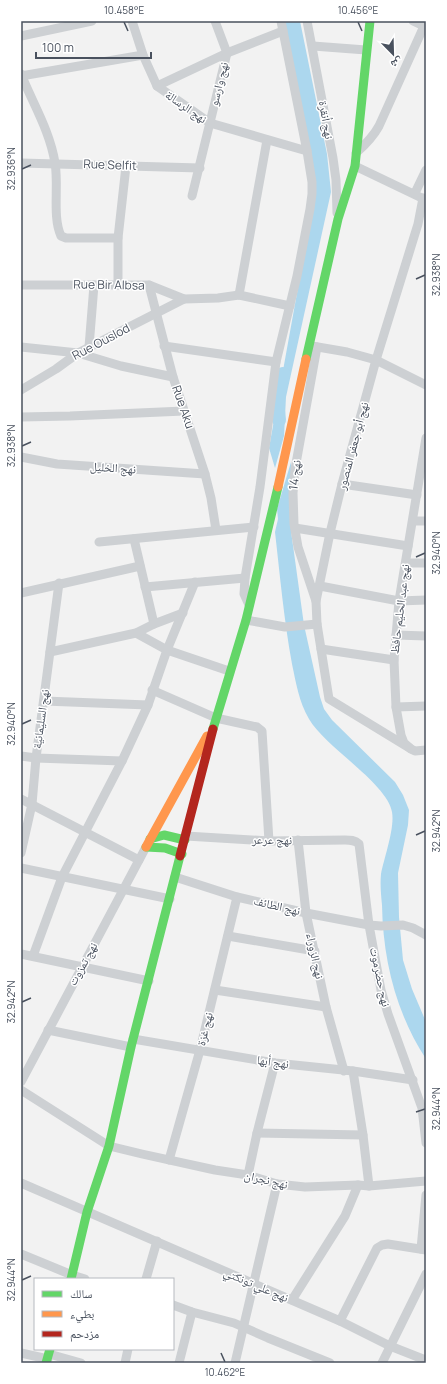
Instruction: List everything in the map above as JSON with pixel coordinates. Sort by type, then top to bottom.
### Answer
[{"type":"main road","points":[[71,1277],[87,1212],[109,1146],[132,1043],[182,854],[215,721],[229,671],[246,620],[313,346],[338,219],[354,166],[370,21]]},
{"type":"main road","points":[[148,843],[215,721]]},
{"type":"main road","points":[[148,843],[159,835],[165,834],[186,838]]},
{"type":"main road","points":[[148,843],[182,854]]},
{"type":"street","points":[[21,36],[91,21]]},
{"type":"street","name":"نهج الرسالة","points":[[132,21],[143,55],[157,86],[210,124],[307,151]]},
{"type":"street","name":"نهج وارسو","points":[[192,196],[227,53],[215,21]]},
{"type":"street","points":[[250,603],[244,594],[245,578],[266,451],[276,362],[290,306],[310,209],[312,182],[281,21]]},
{"type":"street","name":"نهج أنقرة","points":[[307,21],[313,46],[333,158],[338,219]]},
{"type":"street","points":[[356,152],[368,143],[379,126],[425,26],[413,21]]},
{"type":"street","points":[[157,86],[227,53],[283,31]]},
{"type":"street","points":[[313,46],[366,50]]},
{"type":"street","points":[[118,238],[66,238],[61,236],[58,219],[56,163],[42,122],[21,76],[143,55]]},
{"type":"street","points":[[239,295],[267,140]]},
{"type":"street","name":"Rue Selfit","points":[[21,163],[200,168]]},
{"type":"street","points":[[118,285],[118,238],[126,166]]},
{"type":"street","points":[[354,166],[415,193],[425,199]]},
{"type":"street","points":[[415,193],[426,170]]},
{"type":"street","name":"نهج أبو جعفر المنصور","points":[[413,750],[329,699],[317,624],[316,601],[342,484],[376,360],[425,199]]},
{"type":"street","name":"Rue Bir Albsa","points":[[21,285],[148,285],[184,299],[218,298],[239,295],[290,306]]},
{"type":"street","points":[[89,347],[94,285]]},
{"type":"street","name":"Rue Aku","points":[[148,285],[157,313],[164,346],[173,377],[212,498],[216,530]]},
{"type":"street","name":"Rue Ouslod","points":[[21,390],[56,369],[78,353],[184,299]]},
{"type":"street","points":[[164,346],[276,362]]},
{"type":"street","points":[[313,346],[376,360],[426,385]]},
{"type":"street","name":"نهج 14","points":[[313,346],[295,469],[293,493],[295,528],[298,547],[316,601]]},
{"type":"street","points":[[21,347],[78,353],[121,366],[173,377]]},
{"type":"street","points":[[21,417],[184,411]]},
{"type":"street","name":"نهج عبد الحليم حافظ","points":[[413,750],[404,743],[401,735],[396,707],[394,660],[399,601],[426,438]]},
{"type":"street","name":"نهج الخليل","points":[[21,457],[58,464],[205,474]]},
{"type":"street","points":[[342,484],[417,495]]},
{"type":"street","points":[[413,521],[426,521]]},
{"type":"street","points":[[99,542],[254,527]]},
{"type":"street","points":[[295,528],[408,546]]},
{"type":"street","points":[[134,539],[154,624]]},
{"type":"street","points":[[406,563],[426,563]]},
{"type":"street","points":[[21,593],[59,583],[140,566]]},
{"type":"street","points":[[145,587],[245,578]]},
{"type":"street","points":[[33,956],[62,876],[86,833],[148,705],[167,650],[195,582]]},
{"type":"street","name":"نهج السليمانية","points":[[21,854],[32,804],[36,758],[59,583]]},
{"type":"street","points":[[320,586],[399,601],[426,600]]},
{"type":"street","points":[[50,652],[136,633],[154,624],[183,613]]},
{"type":"street","points":[[246,620],[285,627],[304,624],[317,624]]},
{"type":"street","points":[[136,633],[167,650],[229,671]]},
{"type":"street","points":[[396,635],[426,636]]},
{"type":"street","points":[[321,649],[394,660]]},
{"type":"street","points":[[152,690],[215,721],[257,727],[262,731],[269,841]]},
{"type":"street","points":[[44,701],[148,705]]},
{"type":"street","points":[[396,707],[426,706]]},
{"type":"street","points":[[413,750],[426,750]]},
{"type":"street","points":[[21,756],[36,758],[122,761]]},
{"type":"street","points":[[21,799],[139,860]]},
{"type":"street","name":"نهج عرعر","points":[[186,838],[269,841],[345,840],[357,842]]},
{"type":"street","name":"نهج الزوراء","points":[[298,840],[306,913],[326,1007],[348,1071],[363,1135],[369,1186]]},
{"type":"street","name":"نهج حضرموت","points":[[357,842],[360,849],[369,925],[382,990],[401,1053],[424,1110],[426,1142]]},
{"type":"street","name":"نهج تمزوت","points":[[21,1082],[148,843]]},
{"type":"street","points":[[21,868],[170,899]]},
{"type":"street","name":"نهج الطائف","points":[[175,877],[237,897],[306,913],[369,925],[403,925],[413,928],[426,935]]},
{"type":"street","name":"نهج غزة","points":[[169,1160],[200,1050],[237,897]]},
{"type":"street","points":[[228,936],[315,951]]},
{"type":"street","points":[[21,954],[149,981]]},
{"type":"street","points":[[215,990],[326,1007]]},
{"type":"street","name":"نهج أبها","points":[[48,1030],[132,1043],[200,1050],[275,1063],[413,1080]]},
{"type":"street","points":[[248,1175],[257,1132],[275,1063]]},
{"type":"street","name":"نهج نجران","points":[[21,1090],[109,1146],[169,1160],[215,1170],[248,1175],[277,1184],[305,1188],[358,1185],[369,1186],[426,1181]]},
{"type":"street","points":[[257,1132],[363,1135]]},
{"type":"street","name":"نهج علي تونكتي","points":[[21,1183],[340,1321],[422,1361]]},
{"type":"street","points":[[235,1363],[277,1184]]},
{"type":"street","points":[[292,1300],[345,1216],[358,1185]]},
{"type":"street","points":[[340,1321],[378,1248],[382,1245],[388,1244],[423,1249],[426,1195]]},
{"type":"street","points":[[146,1278],[157,1241]]},
{"type":"street","points":[[21,1254],[71,1277]]},
{"type":"street","points":[[382,1363],[426,1274]]},
{"type":"street","points":[[174,1305],[244,1327],[330,1363]]},
{"type":"street","points":[[179,1363],[192,1312]]},
{"type":"street","points":[[422,1361],[426,1349]]},
{"type":"street","points":[[125,1363],[128,1350]]},
{"type":"street","points":[[21,1353],[48,1356],[82,1363]]},
{"type":"water","points":[[283,21],[300,21],[327,154],[331,192],[286,397],[284,436],[275,468],[269,448],[314,199]]},
{"type":"water","points":[[291,462],[291,531],[304,625],[324,709],[332,720],[395,782],[403,795],[409,810],[408,825],[398,873],[399,917],[403,960],[412,989],[426,1022],[426,1059],[399,1005],[388,966],[385,946],[381,874],[391,834],[393,819],[392,812],[388,801],[379,789],[317,730],[306,713],[296,685],[282,598],[275,532],[278,519],[277,509]]},
{"type":"waterway","points":[[279,420],[277,401],[283,374]]},
{"type":"traffic: fast","points":[[306,359],[338,219],[355,166],[370,21]]},
{"type":"traffic: fast","points":[[213,729],[246,620],[278,487]]},
{"type":"traffic: fast","points":[[150,839],[164,835],[185,840]]},
{"type":"traffic: fast","points":[[146,847],[165,848],[182,854]]},
{"type":"traffic: fast","points":[[71,1278],[87,1212],[109,1146],[131,1047],[180,856]]},
{"type":"traffic: fast","points":[[46,1363],[50,1350]]},
{"type":"traffic: slow","points":[[278,487],[306,359]]},
{"type":"traffic: slow","points":[[146,847],[207,736]]},
{"type":"traffic: jam","points":[[180,856],[213,729]]}]
